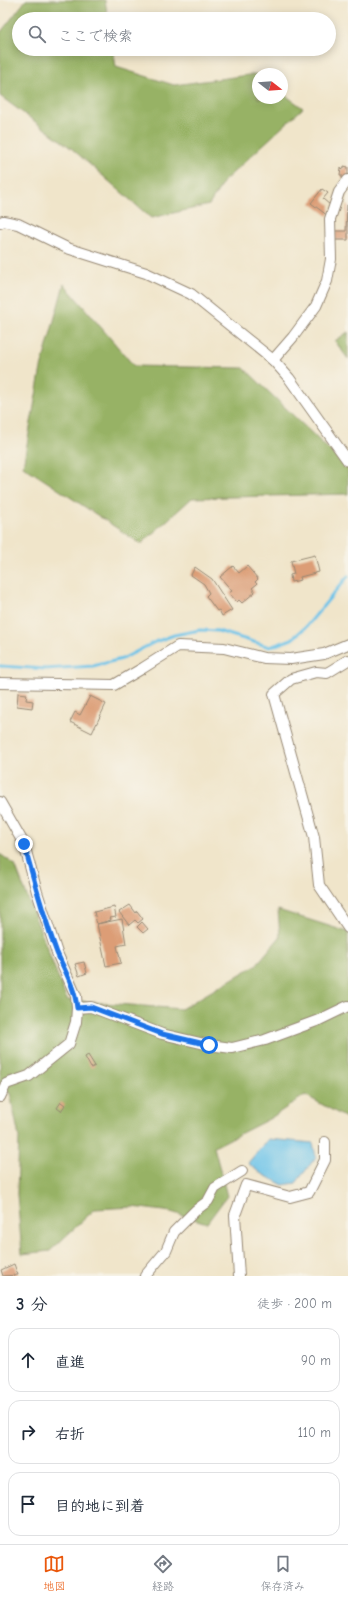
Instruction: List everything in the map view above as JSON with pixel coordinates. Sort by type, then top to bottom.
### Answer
[{"type":"street","points":[[273,360],[293,337],[316,306],[327,281],[331,259],[330,219],[339,192],[348,180]]},
{"type":"street","points":[[0,223],[3,221],[18,224],[67,248],[146,273],[191,294],[273,360],[289,378],[348,461]]},
{"type":"street","points":[[0,683],[114,685],[178,646],[224,648],[264,658],[291,659],[324,654],[348,644]]},
{"type":"street","points":[[348,660],[327,673],[316,672],[291,679],[274,694],[314,837],[319,885],[348,928]]},
{"type":"street","points":[[0,802],[24,844],[37,892],[57,953],[76,996],[77,1008],[76,1022],[69,1044],[29,1076],[6,1084],[0,1097]]},
{"type":"street","points":[[77,1008],[91,1007],[162,1034],[209,1045],[232,1048],[265,1040],[319,1020],[348,1006]]},
{"type":"street","points":[[239,1276],[235,1215],[246,1185],[290,1197],[309,1192],[325,1160],[325,1142]]},
{"type":"street","points":[[145,1276],[166,1251],[174,1232],[196,1210],[208,1201],[216,1188],[242,1171]]},
{"type":"green space","points":[[26,0],[105,0],[107,12],[17,12]]},
{"type":"green space","points":[[12,18],[12,56],[114,56],[116,67],[174,85],[252,75],[252,104],[288,104],[288,97],[303,108],[224,181],[209,205],[151,218],[71,148],[0,96],[0,33]]},
{"type":"green space","points":[[64,284],[134,366],[244,368],[348,468],[348,494],[192,498],[141,544],[23,466],[41,368]]},
{"type":"green space","points":[[348,332],[348,359],[335,341]]},
{"type":"green space","points":[[0,854],[15,865],[67,1000],[181,1009],[256,965],[280,937],[278,910],[348,932],[348,1119],[305,1095],[271,1118],[214,1147],[227,1196],[207,1223],[171,1212],[133,1207],[95,1209],[50,1251],[22,1254],[17,1194],[19,1137],[10,1093],[0,1089]]},
{"type":"water","points":[[268,1139],[313,1143],[316,1157],[296,1183],[283,1185],[260,1173],[248,1163]]},
{"type":"building","points":[[344,166],[348,167],[348,178],[342,178],[342,175],[340,175],[341,168],[344,169]]},
{"type":"building","points":[[322,189],[328,193],[323,199],[330,205],[328,216],[311,203]]},
{"type":"building","points":[[347,205],[348,240],[335,240],[335,231],[346,231]]},
{"type":"building","points":[[315,555],[319,572],[300,577],[301,580],[291,582],[290,575],[294,574],[291,561]]},
{"type":"building","points":[[233,566],[239,573],[247,566],[258,579],[255,582],[257,584],[252,588],[255,592],[242,603],[239,600],[237,602],[229,593],[232,591],[220,577]]},
{"type":"building","points":[[195,567],[212,579],[232,610],[222,616],[219,610],[217,611],[206,596],[209,593],[204,584],[191,575]]},
{"type":"building","points":[[18,693],[27,694],[26,700],[33,701],[32,708],[17,706]]},
{"type":"building","points":[[90,696],[106,704],[92,733],[70,722],[75,712],[80,715]]},
{"type":"building","points":[[130,905],[143,919],[138,923],[135,920],[129,925],[119,912]]},
{"type":"building","points":[[114,907],[116,917],[97,924],[94,912]]},
{"type":"building","points":[[122,919],[126,944],[117,946],[121,963],[106,966],[97,924]]},
{"type":"building","points":[[142,922],[148,929],[143,933],[137,927]]},
{"type":"building","points":[[84,962],[87,973],[79,976],[75,964]]},
{"type":"building","points":[[88,1055],[95,1066],[91,1068],[85,1057]]},
{"type":"building","points":[[61,1102],[65,1105],[61,1111],[57,1108]]},
{"type":"building","points":[[14,1264],[18,1275],[3,1276],[1,1270]]},
{"type":"waterway","points":[[0,666],[46,669],[93,666],[122,659],[155,642],[174,635],[200,630],[218,631],[270,647],[292,639],[306,627],[348,576]]},
{"type":"route","points":[[24,844],[37,892],[57,953],[76,996],[77,1008],[91,1007],[162,1034],[209,1045]]}]
